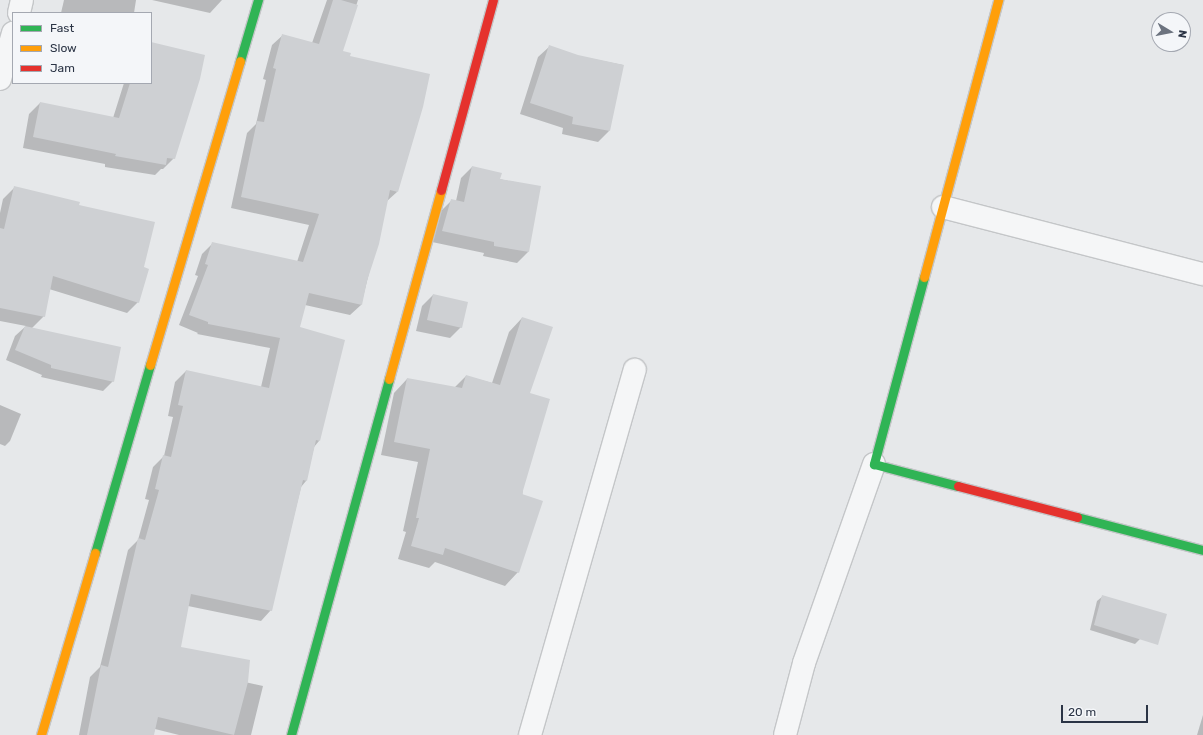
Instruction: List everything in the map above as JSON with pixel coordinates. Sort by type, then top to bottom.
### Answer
[{"type":"street","points":[[18,12],[22,0]]},
{"type":"street","points":[[41,735],[258,0]]},
{"type":"street","points":[[291,735],[493,0]]},
{"type":"street","points":[[785,735],[804,663],[874,464],[998,0]]},
{"type":"street","points":[[0,79],[12,36]]},
{"type":"street","points":[[943,208],[1203,274]]},
{"type":"street","points":[[530,735],[635,370]]},
{"type":"street","points":[[874,464],[1203,550]]},
{"type":"building","points":[[333,0],[341,0],[358,5],[343,51],[351,53],[350,56],[430,74],[423,107],[398,192],[390,190],[379,244],[367,281],[362,305],[309,293],[300,327],[345,340],[320,441],[316,440],[307,481],[303,480],[272,611],[191,594],[181,647],[250,660],[248,682],[234,735],[158,717],[154,735],[87,735],[101,665],[108,667],[138,538],[145,540],[159,490],[155,489],[163,455],[171,457],[183,406],[178,405],[186,370],[269,388],[280,338],[208,324],[208,322],[189,315],[208,265],[205,264],[212,242],[303,262],[319,214],[241,197],[257,121],[264,122],[276,69],[273,68],[282,34],[319,44]]},
{"type":"building","points":[[152,42],[205,55],[200,79],[175,159],[167,158],[166,165],[115,156],[116,154],[33,137],[40,102],[119,118],[130,84],[152,84]]},
{"type":"building","points":[[549,45],[578,55],[624,65],[610,131],[572,124],[573,117],[530,103]]},
{"type":"building","points":[[472,166],[502,173],[500,179],[541,186],[529,252],[494,246],[494,242],[442,231],[451,199],[464,202]]},
{"type":"building","points":[[14,186],[80,202],[79,205],[155,222],[144,267],[149,269],[139,303],[53,276],[45,317],[0,308],[0,228],[4,229]]},
{"type":"building","points":[[433,294],[468,302],[462,328],[427,320]]},
{"type":"building","points":[[522,317],[553,327],[530,393],[550,399],[522,494],[543,501],[519,573],[445,548],[443,555],[411,546],[419,518],[416,518],[430,449],[394,442],[407,378],[462,388],[466,375],[500,385]]},
{"type":"building","points":[[25,326],[121,347],[114,382],[51,368],[51,365],[15,350]]},
{"type":"building","points":[[1102,595],[1167,614],[1158,645],[1094,625]]},
{"type":"traffic: fast","points":[[240,61],[258,0]]},
{"type":"traffic: fast","points":[[924,277],[874,464],[958,486]]},
{"type":"traffic: fast","points":[[95,553],[150,365]]},
{"type":"traffic: fast","points":[[291,735],[389,379]]},
{"type":"traffic: fast","points":[[1077,517],[1203,550]]},
{"type":"traffic: slow","points":[[924,277],[998,0]]},
{"type":"traffic: slow","points":[[150,365],[240,61]]},
{"type":"traffic: slow","points":[[389,379],[441,190]]},
{"type":"traffic: slow","points":[[41,735],[95,553]]},
{"type":"traffic: jam","points":[[441,190],[493,0]]},
{"type":"traffic: jam","points":[[958,486],[1077,517]]}]
